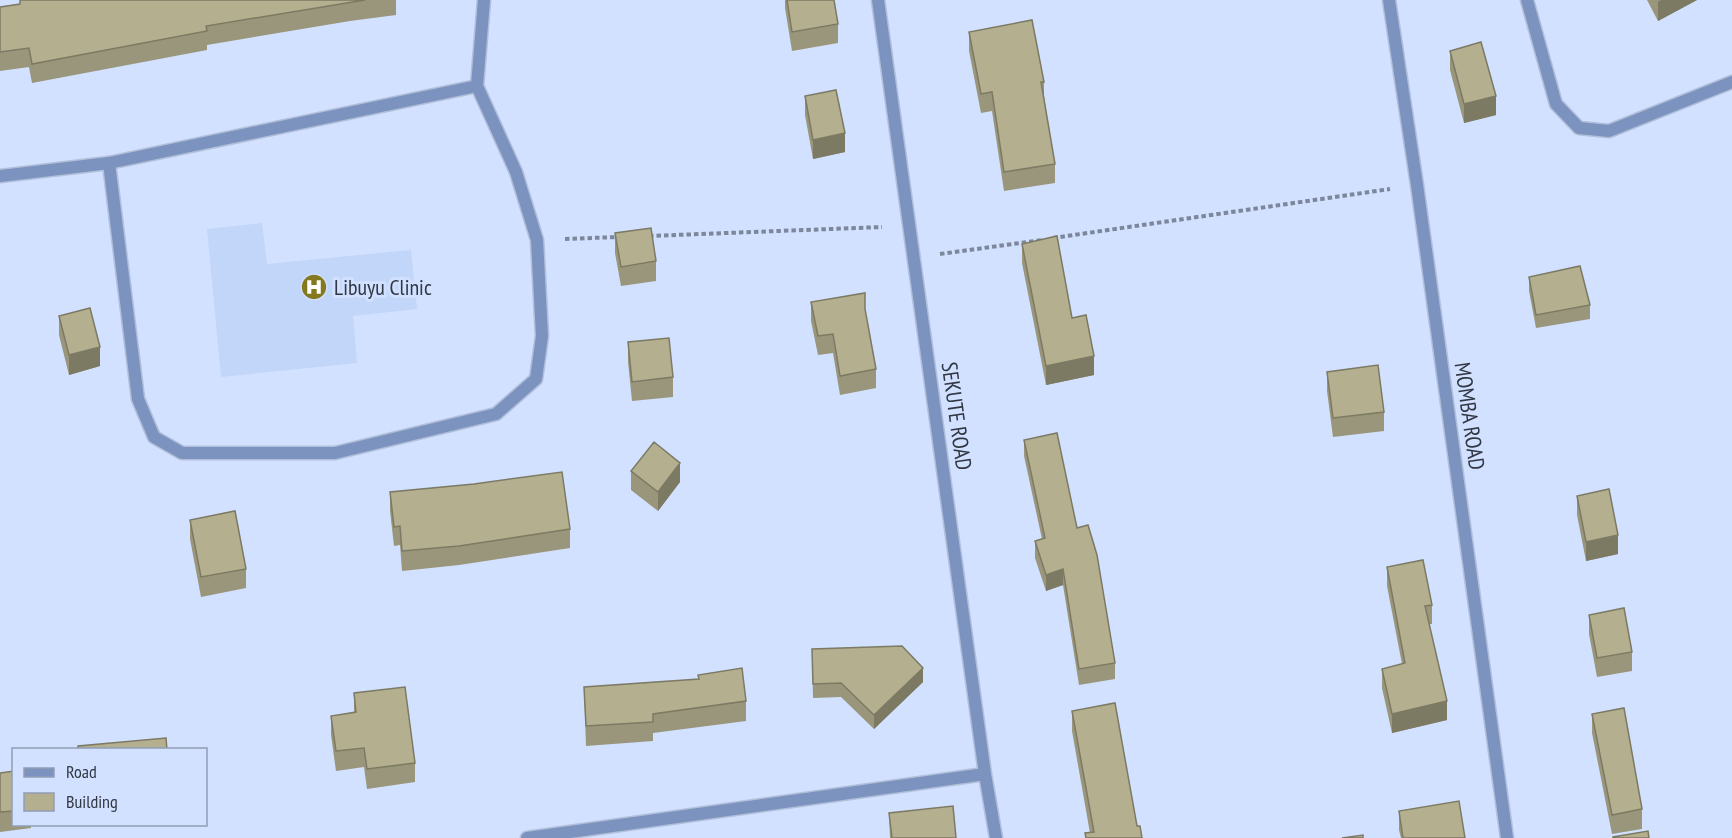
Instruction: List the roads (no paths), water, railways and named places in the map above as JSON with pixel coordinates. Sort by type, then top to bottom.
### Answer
[{"type":"street","points":[[109,163],[138,399],[154,437],[183,453],[335,453],[496,414],[536,379],[542,336],[537,240],[516,172],[477,86],[484,0]]},
{"type":"street","name":"SEKUTE ROAD","points":[[878,0],[985,774],[996,838]]},
{"type":"street","points":[[1527,0],[1556,104],[1578,128],[1609,131],[1732,82]]},
{"type":"street","name":"MOMBA ROAD","points":[[1392,1],[1507,838]]},
{"type":"street","points":[[0,176],[109,163],[477,86]]},
{"type":"street","points":[[526,838],[614,832],[985,774]]},
{"type":"place","name":"Libuyu Clinic","points":[[314,287]]}]
